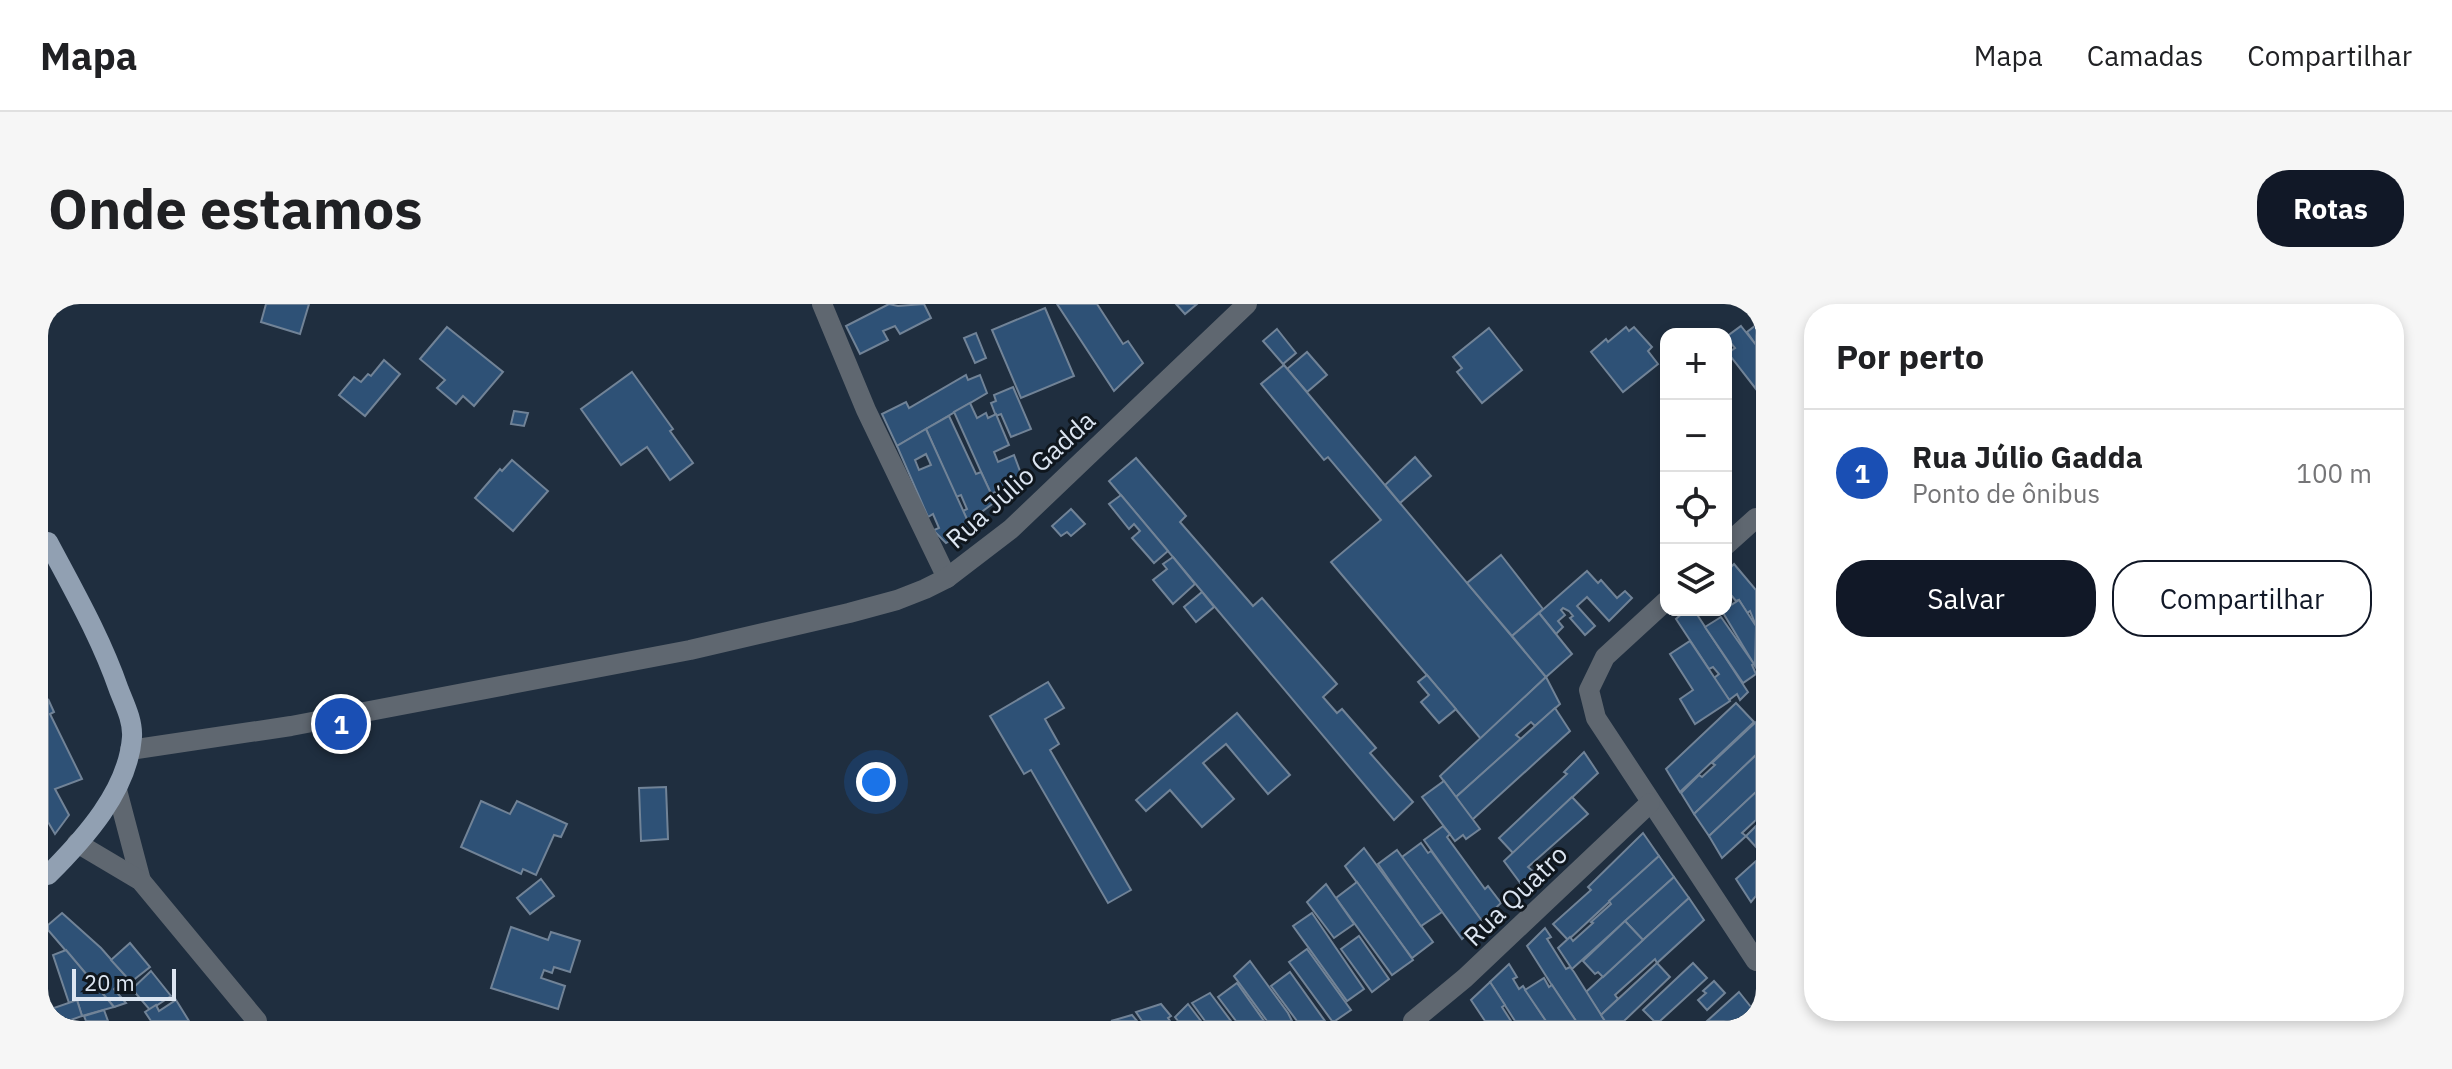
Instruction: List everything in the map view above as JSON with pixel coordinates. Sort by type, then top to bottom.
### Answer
[{"type":"main road","points":[[48,542],[106,651],[129,716],[132,734],[117,790],[48,875]]},
{"type":"street","points":[[822,304],[866,410],[947,578]]},
{"type":"street","name":"Rua Júlio Gadda","points":[[130,750],[291,726],[690,650],[897,600],[947,578],[1011,529],[1247,304]]},
{"type":"street","points":[[1727,544],[1756,518]]},
{"type":"street","points":[[1660,607],[1605,657],[1589,690],[1596,718],[1756,961]]},
{"type":"street","points":[[117,790],[141,881]]},
{"type":"street","name":"Rua Quatro","points":[[1413,1021],[1465,978],[1650,803]]},
{"type":"street","points":[[77,843],[141,881],[257,1021]]},
{"type":"building","points":[[266,304],[309,304],[300,334],[261,322]]},
{"type":"building","points":[[889,304],[924,304],[931,318],[900,334],[895,326],[883,331],[888,340],[860,354],[846,326]]},
{"type":"building","points":[[1057,304],[1097,304],[1123,344],[1128,341],[1143,363],[1114,391]]},
{"type":"building","points":[[1176,304],[1197,304],[1185,314]]},
{"type":"building","points":[[1045,308],[1074,376],[1021,398],[992,330]]},
{"type":"building","points":[[1756,325],[1756,345],[1747,332]]},
{"type":"building","points":[[1741,326],[1756,345],[1756,389],[1732,358],[1735,348],[1732,333]]},
{"type":"building","points":[[447,327],[503,372],[474,406],[463,396],[456,404],[437,388],[445,380],[420,359]]},
{"type":"building","points":[[1626,327],[1629,331],[1634,327],[1652,347],[1648,351],[1658,364],[1623,392],[1591,352]]},
{"type":"building","points":[[1489,328],[1522,370],[1482,403],[1457,372],[1462,368],[1453,357]]},
{"type":"building","points":[[1277,329],[1296,353],[1283,364],[1263,341]]},
{"type":"building","points":[[976,333],[986,358],[975,363],[964,338]]},
{"type":"building","points":[[1307,352],[1327,375],[1307,392],[1287,369]]},
{"type":"building","points":[[384,360],[400,374],[365,416],[339,395],[354,377],[361,382],[368,374],[371,376]]},
{"type":"building","points":[[1284,365],[1546,677],[1481,739],[1331,562],[1381,520],[1328,457],[1324,460],[1261,384]]},
{"type":"building","points":[[632,372],[693,463],[670,480],[647,447],[621,465],[581,409]]},
{"type":"building","points":[[966,375],[968,380],[980,375],[987,393],[897,446],[882,414],[906,402],[909,408]]},
{"type":"building","points":[[1013,387],[1031,429],[1011,437],[1001,414],[996,416],[991,403],[996,401],[994,395]]},
{"type":"building","points":[[970,403],[977,418],[986,413],[988,418],[996,414],[1009,445],[994,452],[998,462],[1014,455],[1023,479],[991,494],[954,412]]},
{"type":"building","points":[[514,411],[528,413],[524,426],[511,424]]},
{"type":"building","points":[[949,416],[976,474],[981,472],[995,502],[968,522],[961,495],[956,497],[926,429]]},
{"type":"building","points":[[926,429],[971,528],[946,543],[935,532],[939,528],[933,514],[928,517],[897,446]],"holes":[[[926,454],[931,465],[919,470],[915,460]]]},
{"type":"building","points":[[1415,457],[1431,476],[1400,503],[1385,485]]},
{"type":"building","points":[[1136,458],[1186,516],[1180,522],[1253,606],[1262,598],[1337,684],[1323,697],[1337,713],[1342,709],[1376,748],[1370,753],[1413,802],[1394,820],[1109,481]]},
{"type":"building","points":[[512,460],[548,491],[513,531],[475,498]]},
{"type":"building","points":[[1121,495],[1168,551],[1154,563],[1132,538],[1140,531],[1134,524],[1129,529],[1109,504]]},
{"type":"building","points":[[1071,509],[1085,524],[1071,536],[1067,532],[1061,536],[1052,526]]},
{"type":"building","points":[[1501,555],[1543,609],[1512,636],[1467,583]]},
{"type":"building","points":[[1173,557],[1195,584],[1173,604],[1153,580],[1167,569],[1163,564]]},
{"type":"building","points":[[1734,564],[1756,590],[1756,626],[1750,611],[1747,613],[1739,600],[1732,596]]},
{"type":"building","points":[[1587,571],[1598,583],[1601,580],[1617,598],[1625,591],[1632,598],[1609,621],[1587,597],[1577,606],[1595,626],[1585,635],[1570,618],[1573,616],[1569,611],[1563,608],[1561,610],[1565,615],[1558,621],[1563,627],[1556,634],[1539,613]]},
{"type":"building","points":[[1202,592],[1214,607],[1196,622],[1184,607]]},
{"type":"building","points":[[1739,600],[1756,626],[1755,666],[1725,616],[1732,616],[1732,605]]},
{"type":"building","points":[[1539,613],[1572,654],[1546,677],[1512,636]]},
{"type":"building","points":[[1679,616],[1698,616],[1748,692],[1740,700],[1737,694],[1729,700],[1714,678],[1719,674],[1713,667],[1709,669],[1676,619]]},
{"type":"building","points":[[1721,617],[1754,664],[1756,674],[1743,683],[1705,627]]},
{"type":"building","points":[[1690,641],[1730,701],[1695,724],[1680,699],[1693,690],[1670,654]]},
{"type":"building","points":[[1427,675],[1456,709],[1439,723],[1421,702],[1429,695],[1418,682]]},
{"type":"building","points":[[1546,677],[1560,704],[1535,726],[1531,722],[1516,735],[1521,739],[1456,797],[1440,776]]},
{"type":"building","points":[[1048,682],[1064,708],[1045,719],[1059,744],[1050,750],[1131,890],[1108,903],[1031,770],[1024,774],[990,716]]},
{"type":"building","points":[[48,699],[54,712],[50,714],[82,779],[55,789],[69,815],[55,834],[48,822]]},
{"type":"building","points":[[1736,703],[1754,722],[1680,792],[1666,769]]},
{"type":"building","points":[[1555,708],[1570,731],[1472,820],[1456,797]]},
{"type":"building","points":[[1237,713],[1290,775],[1268,794],[1226,744],[1203,763],[1234,799],[1202,827],[1170,790],[1146,811],[1136,800]]},
{"type":"building","points":[[1756,722],[1756,755],[1694,814],[1681,793],[1699,775],[1702,777],[1715,765],[1712,763]]},
{"type":"building","points":[[1584,752],[1598,773],[1513,853],[1499,838],[1567,774],[1564,772]]},
{"type":"building","points":[[1756,755],[1756,792],[1709,836],[1694,814]]},
{"type":"building","points":[[1444,781],[1480,829],[1466,839],[1463,835],[1455,841],[1422,797]]},
{"type":"building","points":[[666,787],[668,839],[641,841],[639,788]]},
{"type":"building","points":[[1756,792],[1756,820],[1742,833],[1746,836],[1722,858],[1709,836]]},
{"type":"building","points":[[1572,797],[1588,814],[1528,867],[1534,872],[1521,884],[1504,861]]},
{"type":"building","points":[[481,801],[510,814],[517,801],[567,824],[561,837],[554,835],[536,875],[523,869],[521,874],[461,847]]},
{"type":"building","points":[[1443,826],[1450,834],[1447,837],[1485,889],[1488,886],[1501,903],[1482,921],[1424,840]]},
{"type":"building","points":[[1756,826],[1756,847],[1746,836]]},
{"type":"building","points":[[1643,833],[1659,856],[1568,940],[1553,924],[1591,890],[1588,887]]},
{"type":"building","points":[[1421,843],[1428,853],[1431,851],[1482,921],[1462,939],[1402,857]]},
{"type":"building","points":[[1364,848],[1433,942],[1412,958],[1345,866]]},
{"type":"building","points":[[1397,850],[1442,912],[1421,926],[1378,864]]},
{"type":"building","points":[[1659,856],[1674,877],[1572,969],[1558,948],[1570,937],[1573,941],[1593,923],[1611,904],[1609,901]]},
{"type":"building","points":[[1756,861],[1756,896],[1751,902],[1736,879]]},
{"type":"building","points":[[1674,877],[1689,898],[1643,940],[1625,921]]},
{"type":"building","points":[[541,879],[554,896],[530,914],[517,898]]},
{"type":"building","points":[[1357,882],[1413,960],[1392,975],[1336,898]]},
{"type":"building","points":[[1326,884],[1354,924],[1334,938],[1307,902]]},
{"type":"building","points":[[1689,898],[1704,920],[1657,963],[1655,959],[1615,995],[1618,999],[1601,1015],[1586,992]]},
{"type":"building","points":[[62,913],[101,948],[131,982],[128,986],[123,981],[114,989],[126,1003],[114,1007],[48,930],[48,925]]},
{"type":"building","points":[[1312,913],[1364,989],[1347,1001],[1293,926]]},
{"type":"building","points":[[1625,921],[1643,940],[1603,977],[1598,972],[1595,974],[1583,961]]},
{"type":"building","points":[[511,927],[548,940],[551,932],[580,941],[570,972],[554,967],[552,973],[544,970],[541,978],[565,986],[558,1009],[491,988]]},
{"type":"building","points":[[1545,928],[1551,937],[1547,939],[1566,969],[1570,967],[1574,972],[1605,1021],[1576,1021],[1553,987],[1527,946]]},
{"type":"building","points":[[1359,936],[1389,979],[1372,992],[1341,949]]},
{"type":"building","points":[[130,943],[150,967],[131,982],[111,960]]},
{"type":"building","points":[[1307,949],[1351,1010],[1335,1021],[1289,962]]},
{"type":"building","points":[[66,950],[114,1007],[82,1016],[77,1000],[69,1003],[53,955]]},
{"type":"building","points":[[1250,961],[1292,1021],[1267,1021],[1234,976]]},
{"type":"building","points":[[1657,963],[1670,977],[1624,1021],[1605,1021],[1601,1015]]},
{"type":"building","points":[[1693,963],[1707,978],[1660,1021],[1654,1021],[1643,1010]]},
{"type":"building","points":[[1509,964],[1517,977],[1513,979],[1519,989],[1523,986],[1546,1021],[1515,1021],[1490,982]]},
{"type":"building","points":[[151,971],[171,996],[150,1010],[132,989]]},
{"type":"building","points":[[1290,972],[1325,1021],[1297,1021],[1271,986]]},
{"type":"building","points":[[1544,978],[1576,1021],[1546,1021],[1525,990]]},
{"type":"building","points":[[1714,981],[1725,993],[1707,1010],[1698,1000]]},
{"type":"building","points":[[1490,982],[1511,1021],[1485,1021],[1471,1000]]},
{"type":"building","points":[[1237,983],[1264,1021],[1236,1021],[1218,997]]},
{"type":"building","points":[[1739,992],[1755,1012],[1745,1021],[1707,1021]]},
{"type":"building","points":[[1210,993],[1231,1021],[1205,1021],[1192,1003]]},
{"type":"building","points":[[77,1000],[82,1016],[68,1021],[48,1021],[48,1010]]},
{"type":"building","points":[[176,1000],[189,1021],[151,1021],[145,1012],[156,1005],[159,1011]]},
{"type":"building","points":[[1161,1004],[1171,1016],[1168,1018],[1170,1021],[1142,1021],[1136,1012]]},
{"type":"building","points":[[1188,1004],[1201,1021],[1178,1021],[1175,1017]]},
{"type":"building","points":[[104,1010],[108,1021],[86,1021],[84,1016]]},
{"type":"building","points":[[1132,1015],[1137,1021],[1111,1021]]},
{"type":"place","name":"Rua Júlio Gadda","points":[[341,724]]}]
